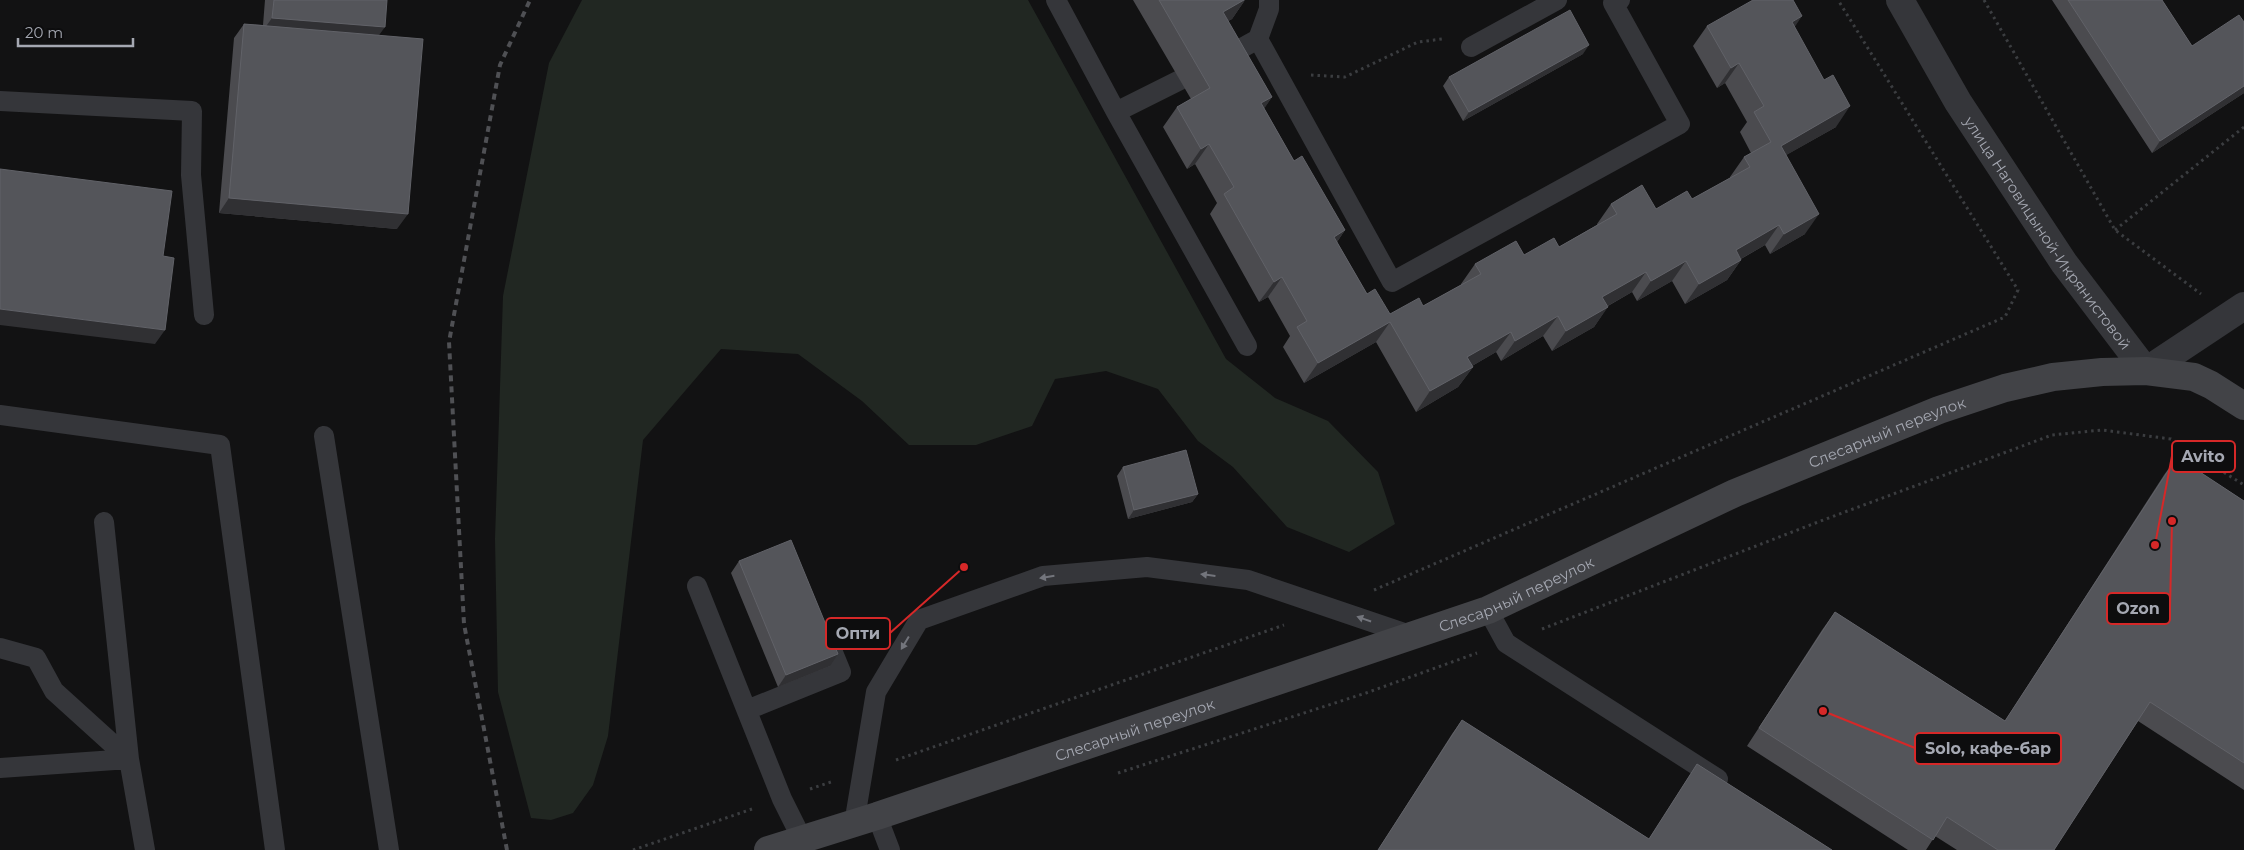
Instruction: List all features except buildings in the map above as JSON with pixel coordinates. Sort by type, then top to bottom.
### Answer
[{"type":"main road","points":[[2146,371],[2194,377],[2211,385],[2244,406]]},
{"type":"main road","name":"Слесарный переулок","points":[[768,850],[866,820],[1488,610],[1735,493],[1939,410],[2005,388],[2053,377],[2102,372],[2146,371]]},
{"type":"street","name":"улица Наговицыной-Икрянистовой","points":[[1900,0],[1958,102],[2064,263],[2146,371]]},
{"type":"street","points":[[2146,371],[2237,311]]},
{"type":"lane","points":[[1056,0],[1116,112],[1247,346]]},
{"type":"lane","points":[[1224,58],[1258,39],[1269,9],[1269,0]]},
{"type":"lane","points":[[1471,47],[1557,0]]},
{"type":"lane","points":[[1258,39],[1392,282],[1680,124],[1615,1]]},
{"type":"lane","points":[[1116,112],[1180,80]]},
{"type":"lane","points":[[0,101],[192,111],[191,175],[204,315]]},
{"type":"lane","points":[[0,415],[220,445],[275,850]]},
{"type":"lane","points":[[324,436],[389,850]]},
{"type":"lane","points":[[104,522],[129,759],[145,850]]},
{"type":"lane","points":[[890,850],[866,820],[862,772],[876,692],[919,620],[1043,576],[1146,567],[1248,580],[1410,635]]},
{"type":"lane","points":[[697,586],[782,798],[802,839]]},
{"type":"lane","points":[[1488,610],[1506,643],[1738,792]]},
{"type":"lane","points":[[747,710],[841,672],[820,620]]},
{"type":"lane","points":[[0,648],[36,658],[54,691],[129,759]]},
{"type":"lane","points":[[0,768],[129,759]]},
{"type":"path","points":[[633,850],[1333,608],[2005,317],[2018,290],[1838,0]]},
{"type":"path","points":[[1984,0],[2115,230],[2237,311]]},
{"type":"path","points":[[1345,77],[1418,42],[1444,39],[1471,47]]},
{"type":"path","points":[[2115,230],[2244,127]]},
{"type":"path","points":[[1114,775],[1366,693],[1506,643],[2052,435],[2102,430],[2171,439],[2244,485]]},
{"type":"shaded area","points":[[582,0],[1028,0],[1226,359],[1275,398],[1328,421],[1378,472],[1395,524],[1349,552],[1287,527],[1233,467],[1198,441],[1158,389],[1106,371],[1055,379],[1032,426],[976,445],[909,445],[862,401],[798,354],[721,349],[643,440],[608,736],[593,785],[573,813],[551,820],[531,818],[498,692],[495,539],[503,296],[549,63]]},
{"type":"railway","points":[[507,850],[464,624],[449,342],[500,65],[530,0]]},
{"type":"place","name":"Ozon","points":[[2172,521]]},
{"type":"place","name":"Avito","points":[[2155,545]]},
{"type":"place","name":"Опти","points":[[964,567]]},
{"type":"place","name":"Solo, кафе-бар","points":[[1823,711]]}]
